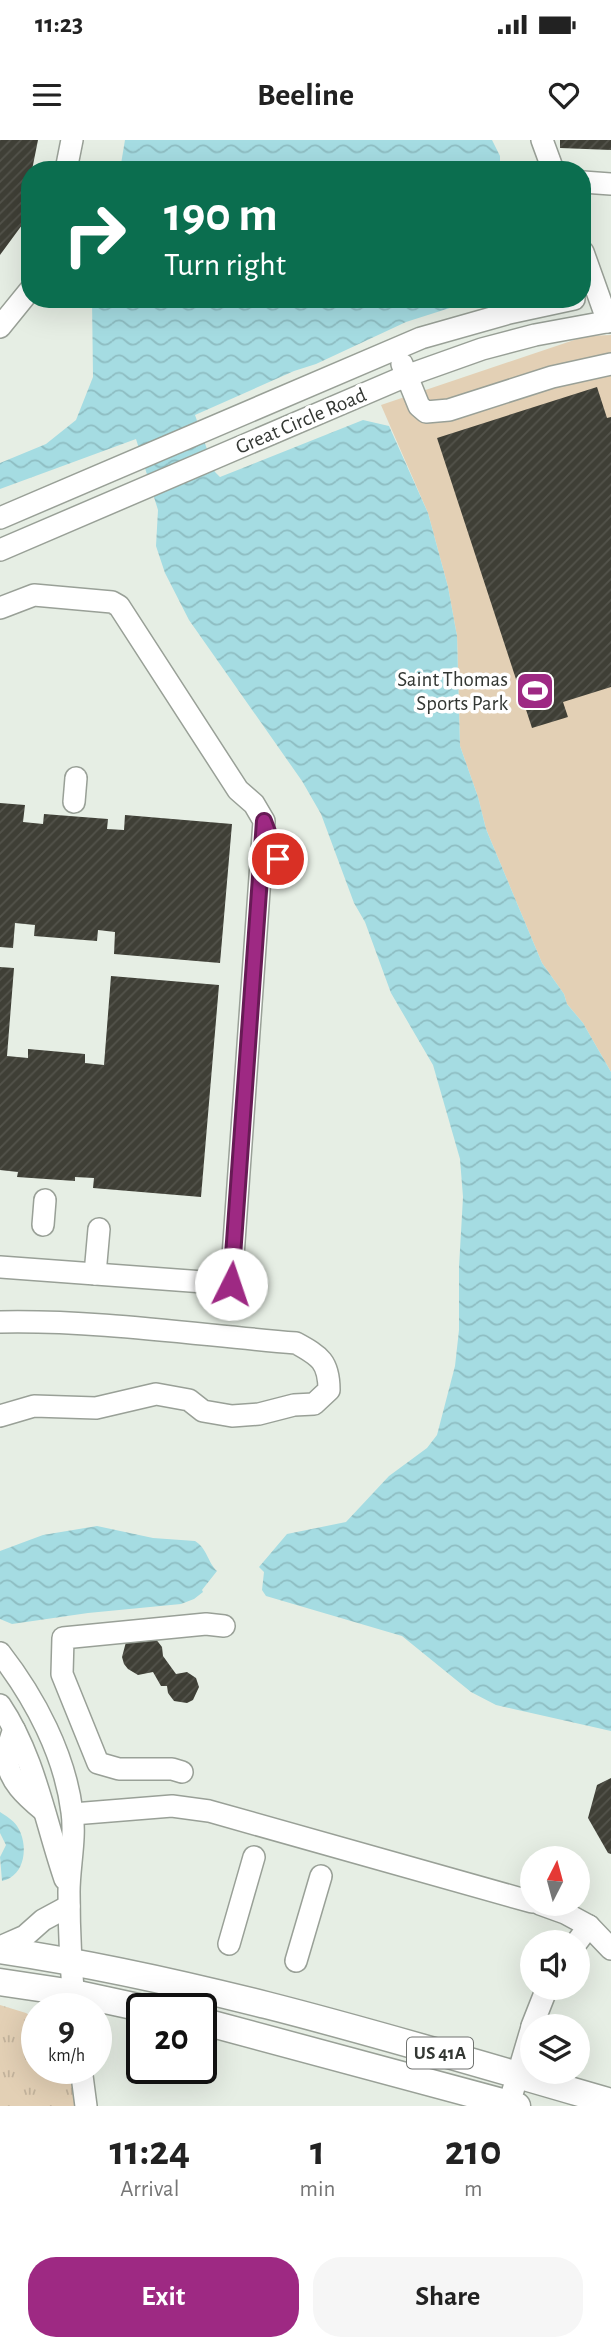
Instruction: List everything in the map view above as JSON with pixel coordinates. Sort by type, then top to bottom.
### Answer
[{"type":"main road","name":"US 41A","points":[[0,1948],[172,1981],[611,2102]]},
{"type":"main road","points":[[0,1982],[43,1993]]},
{"type":"main road","name":"US 41A","points":[[217,2025],[513,2105]]},
{"type":"street","points":[[68,161],[72,140]]},
{"type":"street","points":[[542,140],[550,161]]},
{"type":"street","points":[[591,183],[611,184]]},
{"type":"street","points":[[591,275],[610,321]]},
{"type":"street","points":[[0,327],[21,301]]},
{"type":"street","name":"Great Circle Road","points":[[0,519],[396,349],[464,324],[534,308]]},
{"type":"street","name":"Great Circle Road","points":[[0,550],[406,376],[482,349],[536,335],[610,321]]},
{"type":"street","points":[[396,349],[419,406],[430,413],[449,410],[552,377],[611,364]]},
{"type":"street","points":[[0,608],[34,596],[112,601],[119,606],[238,789],[254,804],[264,821],[278,859]]},
{"type":"street","points":[[74,803],[76,778]]},
{"type":"street","points":[[0,1267],[231,1284],[264,821]]},
{"type":"street","points":[[43,1225],[45,1200]]},
{"type":"street","points":[[95,1274],[99,1229]]},
{"type":"street","points":[[0,1322],[132,1328],[296,1343],[313,1353],[329,1372],[329,1390],[314,1404],[294,1405],[245,1415],[232,1416],[204,1411],[189,1400],[156,1394],[96,1408],[34,1406],[0,1416]]},
{"type":"street","points":[[182,1772],[172,1769],[119,1769],[98,1763],[62,1674],[62,1638],[206,1624],[223,1626]]},
{"type":"street","points":[[0,1654],[16,1674],[47,1730],[66,1782],[73,1814],[69,1898],[74,1993]]},
{"type":"street","points":[[0,1705],[14,1729],[7,1755],[9,1764],[17,1786],[44,1811],[69,1898]]},
{"type":"street","points":[[73,1814],[172,1806],[209,1811],[520,1899]]},
{"type":"street","points":[[229,1944],[254,1857]]},
{"type":"street","points":[[296,1961],[321,1876]]},
{"type":"street","points":[[0,1948],[26,1936],[69,1898]]},
{"type":"street","points":[[568,1916],[580,1930]]},
{"type":"street","points":[[590,1938],[611,1949]]},
{"type":"street","points":[[513,2105],[520,2065]]},
{"type":"street","points":[[83,2084],[86,2106]]},
{"type":"green space","name":"Saint Thomas Sports Park","points":[[611,335],[611,1072],[583,1023],[567,1004],[564,994],[542,963],[486,829],[460,746],[457,636],[448,587],[428,513],[381,405],[586,336]]},
{"type":"green space","points":[[0,2005],[21,2011],[21,2084],[74,2084],[78,2106],[0,2106]]},
{"type":"water","points":[[125,140],[492,140],[500,156],[500,161],[122,161]]},
{"type":"water","points":[[92,308],[450,308],[406,322],[316,364],[195,415],[215,472],[220,477],[363,420],[389,426],[428,513],[448,587],[457,636],[460,746],[486,829],[542,963],[564,994],[567,1004],[583,1023],[611,1072],[611,1731],[496,1705],[471,1692],[402,1636],[266,1596],[262,1590],[264,1572],[259,1567],[287,1534],[346,1522],[389,1476],[427,1448],[437,1435],[455,1366],[459,1330],[463,1197],[460,1159],[433,1065],[391,993],[321,814],[302,781],[189,620],[165,573],[156,546],[158,510],[136,439],[0,489],[0,463],[46,444],[76,420],[93,377]]},
{"type":"water","points":[[97,1526],[153,1538],[195,1541],[217,1571],[203,1592],[181,1604],[12,1624],[0,1619],[0,1551],[43,1535]]},
{"type":"water","points":[[0,1812],[17,1826],[24,1850],[16,1873],[2,1881],[0,1857],[6,1845],[0,1833]]},
{"type":"building","points":[[0,140],[38,140],[34,161],[21,161],[21,226],[0,255]]},
{"type":"building","points":[[560,140],[611,140],[611,150],[560,148]]},
{"type":"building","points":[[597,387],[607,418],[611,417],[611,687],[563,702],[568,717],[532,728],[437,438]]},
{"type":"building","points":[[0,803],[25,805],[23,822],[43,824],[44,814],[108,819],[107,829],[124,830],[125,815],[232,824],[220,963],[114,954],[115,932],[98,930],[97,941],[34,936],[35,925],[15,923],[13,948],[0,947]]},
{"type":"building","points":[[0,967],[14,968],[7,1056],[28,1058],[28,1049],[85,1054],[85,1063],[104,1065],[111,976],[219,985],[201,1197],[93,1188],[94,1178],[75,1177],[75,1181],[17,1177],[18,1172],[0,1170]]},
{"type":"building","points":[[155,1638],[162,1647],[163,1656],[176,1674],[187,1672],[196,1678],[199,1687],[193,1700],[187,1703],[174,1701],[167,1686],[161,1686],[153,1672],[138,1675],[124,1664],[122,1657],[126,1642]]},
{"type":"building","points":[[611,1778],[611,1854],[588,1818],[597,1785]]},
{"type":"place","name":"Saint Thomas Sports Park","points":[[535,691]]},
{"type":"route","points":[[231,1284],[264,821],[278,859]]}]
